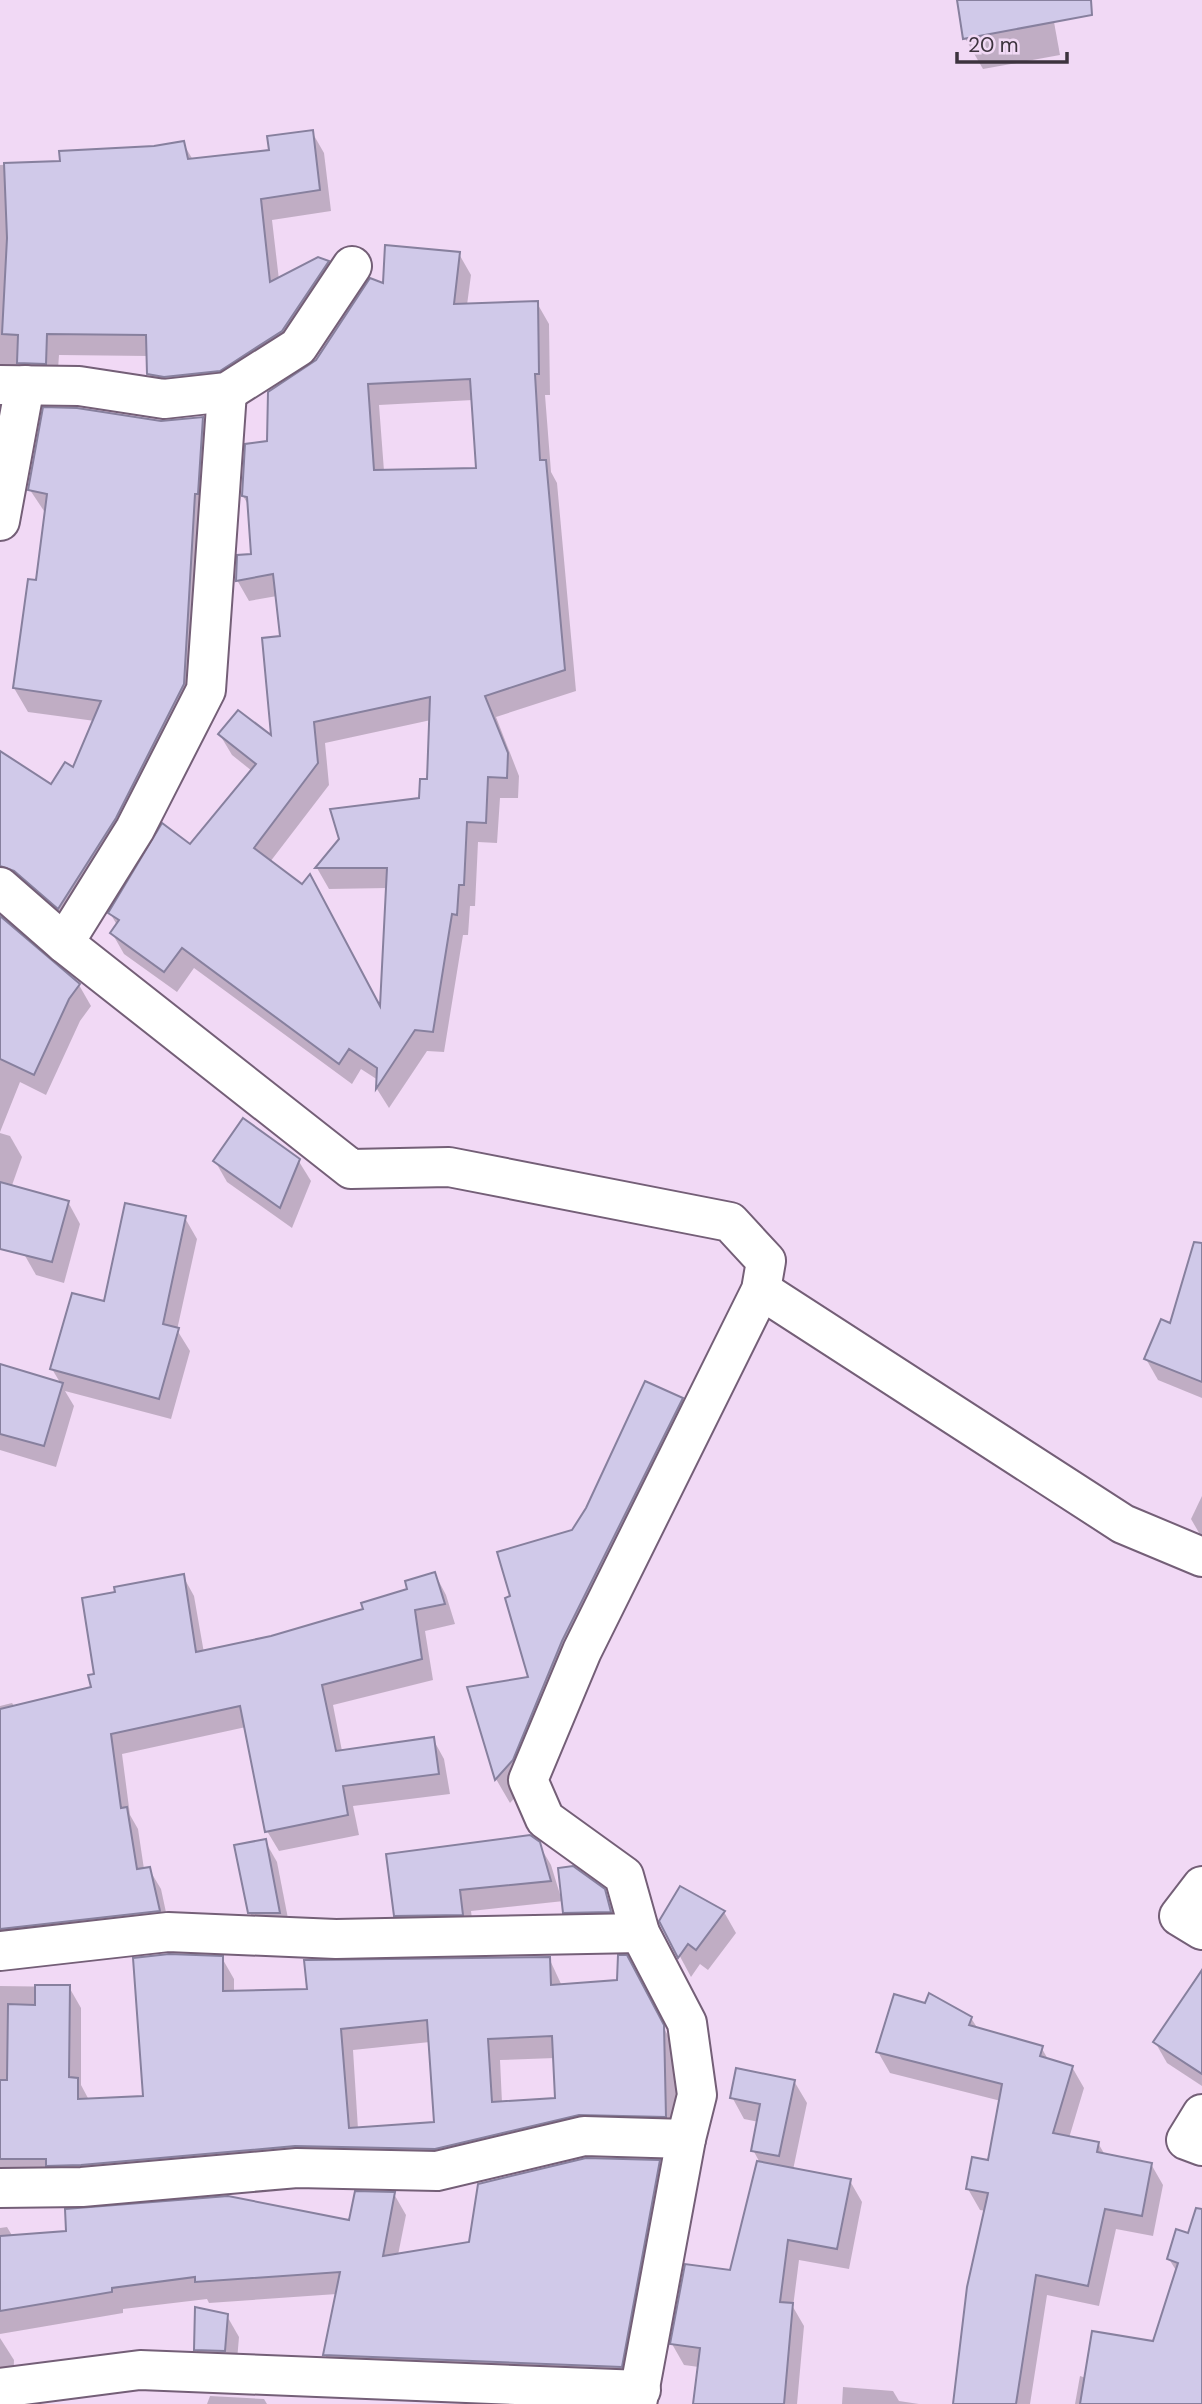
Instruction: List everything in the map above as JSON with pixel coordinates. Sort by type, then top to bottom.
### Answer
[{"type":"street","points":[[0,521],[13,385],[79,386],[164,399],[227,392],[298,347],[352,266]]},
{"type":"street","points":[[64,943],[135,829],[206,690],[227,392]]},
{"type":"street","points":[[0,887],[64,943],[351,1169],[449,1167],[730,1222],[766,1261],[761,1290],[588,1638],[528,1780],[545,1819],[624,1876],[640,1933],[687,2023],[697,2095],[686,2139],[639,2397],[140,2370],[0,2388]]},
{"type":"street","points":[[761,1290],[1122,1524],[1202,1557]]},
{"type":"street","points":[[1202,1886],[1179,1916],[1202,1930]]},
{"type":"street","points":[[0,1951],[168,1932],[337,1939],[640,1933]]},
{"type":"street","points":[[1202,2114],[1186,2140],[1202,2146]]},
{"type":"street","points":[[0,2188],[82,2188],[297,2168],[437,2171],[584,2136],[686,2139]]},
{"type":"building","points":[[957,0],[1091,0],[1092,15],[963,39]]},
{"type":"building","points":[[313,130],[320,190],[261,199],[270,282],[318,257],[329,261],[282,331],[220,371],[164,377],[147,374],[146,335],[47,334],[46,364],[17,363],[18,335],[2,334],[7,238],[4,163],[60,161],[59,151],[154,146],[184,141],[188,159],[269,150],[267,136]]},
{"type":"building","points":[[385,245],[460,252],[454,304],[538,301],[539,374],[535,374],[540,460],[546,460],[565,670],[485,696],[508,753],[507,778],[488,777],[486,823],[467,822],[464,885],[459,885],[457,915],[452,914],[433,1032],[415,1030],[376,1089],[377,1068],[349,1049],[339,1064],[182,948],[164,972],[110,933],[119,920],[108,913],[162,823],[190,844],[256,764],[218,734],[238,710],[271,735],[262,638],[280,636],[273,574],[236,581],[237,555],[251,554],[247,497],[242,496],[245,444],[267,441],[268,392],[316,360],[370,278],[383,283]],"holes":[[[470,379],[476,468],[374,470],[368,384]],[[430,697],[427,779],[420,779],[419,798],[330,809],[339,839],[315,868],[387,868],[380,1006],[310,874],[302,884],[254,848],[318,763],[314,722]]]},
{"type":"building","points":[[43,407],[77,408],[161,421],[203,417],[198,494],[195,494],[184,684],[116,818],[58,909],[14,871],[0,866],[0,751],[51,784],[65,762],[73,767],[101,701],[13,688],[28,579],[36,580],[47,494],[28,490]]},
{"type":"building","points":[[0,916],[80,984],[69,999],[34,1075],[0,1059]]},
{"type":"building","points":[[243,1118],[300,1159],[280,1208],[213,1161]]},
{"type":"building","points":[[0,1182],[69,1201],[52,1262],[0,1249]]},
{"type":"building","points":[[125,1203],[186,1216],[163,1324],[179,1328],[159,1399],[50,1369],[72,1293],[104,1301]]},
{"type":"building","points":[[1194,1242],[1202,1243],[1202,1382],[1144,1359],[1161,1319],[1170,1323]]},
{"type":"building","points":[[0,1364],[63,1383],[44,1446],[0,1434]]},
{"type":"building","points":[[645,1381],[683,1398],[562,1641],[513,1760],[495,1780],[467,1687],[528,1677],[505,1598],[510,1596],[497,1552],[572,1530],[586,1508]]},
{"type":"building","points":[[435,1572],[445,1604],[415,1610],[422,1659],[322,1685],[336,1751],[434,1737],[439,1774],[343,1786],[348,1815],[265,1832],[240,1706],[111,1734],[121,1808],[127,1807],[137,1869],[150,1867],[160,1911],[0,1929],[0,1709],[91,1687],[88,1675],[94,1674],[82,1598],[115,1592],[114,1587],[184,1574],[196,1652],[271,1636],[363,1609],[361,1603],[407,1589],[405,1581]]},
{"type":"building","points":[[530,1835],[540,1842],[551,1881],[460,1890],[463,1915],[394,1916],[386,1854]]},
{"type":"building","points":[[266,1839],[280,1913],[248,1913],[234,1845]]},
{"type":"building","points":[[573,1866],[605,1889],[611,1912],[563,1913],[558,1868]]},
{"type":"building","points":[[680,1886],[725,1911],[696,1950],[688,1944],[678,1958],[659,1921]]},
{"type":"building","points":[[169,1954],[223,1956],[223,1991],[307,1989],[304,1960],[550,1957],[551,1985],[617,1980],[618,1955],[627,1955],[664,2025],[666,2117],[579,2115],[435,2149],[295,2146],[46,2166],[46,2159],[0,2159],[0,2080],[7,2080],[8,2004],[35,2005],[35,1985],[70,1985],[69,2077],[78,2078],[78,2099],[143,2096],[133,1958]],"holes":[[[427,2020],[434,2122],[349,2128],[341,2029]],[[552,2036],[555,2098],[492,2102],[488,2039]]]},
{"type":"building","points":[[1202,1970],[1202,2074],[1153,2042]]},
{"type":"building","points":[[929,1993],[972,2017],[969,2025],[1043,2046],[1040,2056],[1073,2066],[1053,2133],[1099,2142],[1097,2152],[1152,2163],[1142,2216],[1105,2209],[1088,2286],[1036,2275],[1016,2404],[953,2404],[967,2287],[988,2193],[966,2189],[972,2157],[988,2160],[1002,2084],[876,2052],[894,1994],[925,2003]]},
{"type":"building","points":[[736,2068],[795,2080],[779,2156],[751,2151],[760,2104],[730,2098]]},
{"type":"building","points":[[586,2158],[660,2160],[622,2367],[323,2355],[340,2272],[195,2282],[195,2277],[112,2288],[112,2292],[0,2311],[0,2236],[66,2231],[65,2209],[228,2196],[349,2220],[355,2191],[395,2192],[383,2256],[469,2242],[478,2184]]},
{"type":"building","points":[[757,2161],[851,2179],[837,2249],[788,2240],[780,2302],[793,2303],[784,2404],[693,2404],[700,2348],[670,2344],[685,2264],[730,2270]]},
{"type":"building","points":[[1196,2208],[1202,2209],[1202,2404],[1080,2404],[1092,2331],[1153,2341],[1178,2263],[1167,2259],[1176,2229],[1188,2233]]},
{"type":"building","points":[[195,2307],[228,2314],[225,2351],[194,2350]]}]
